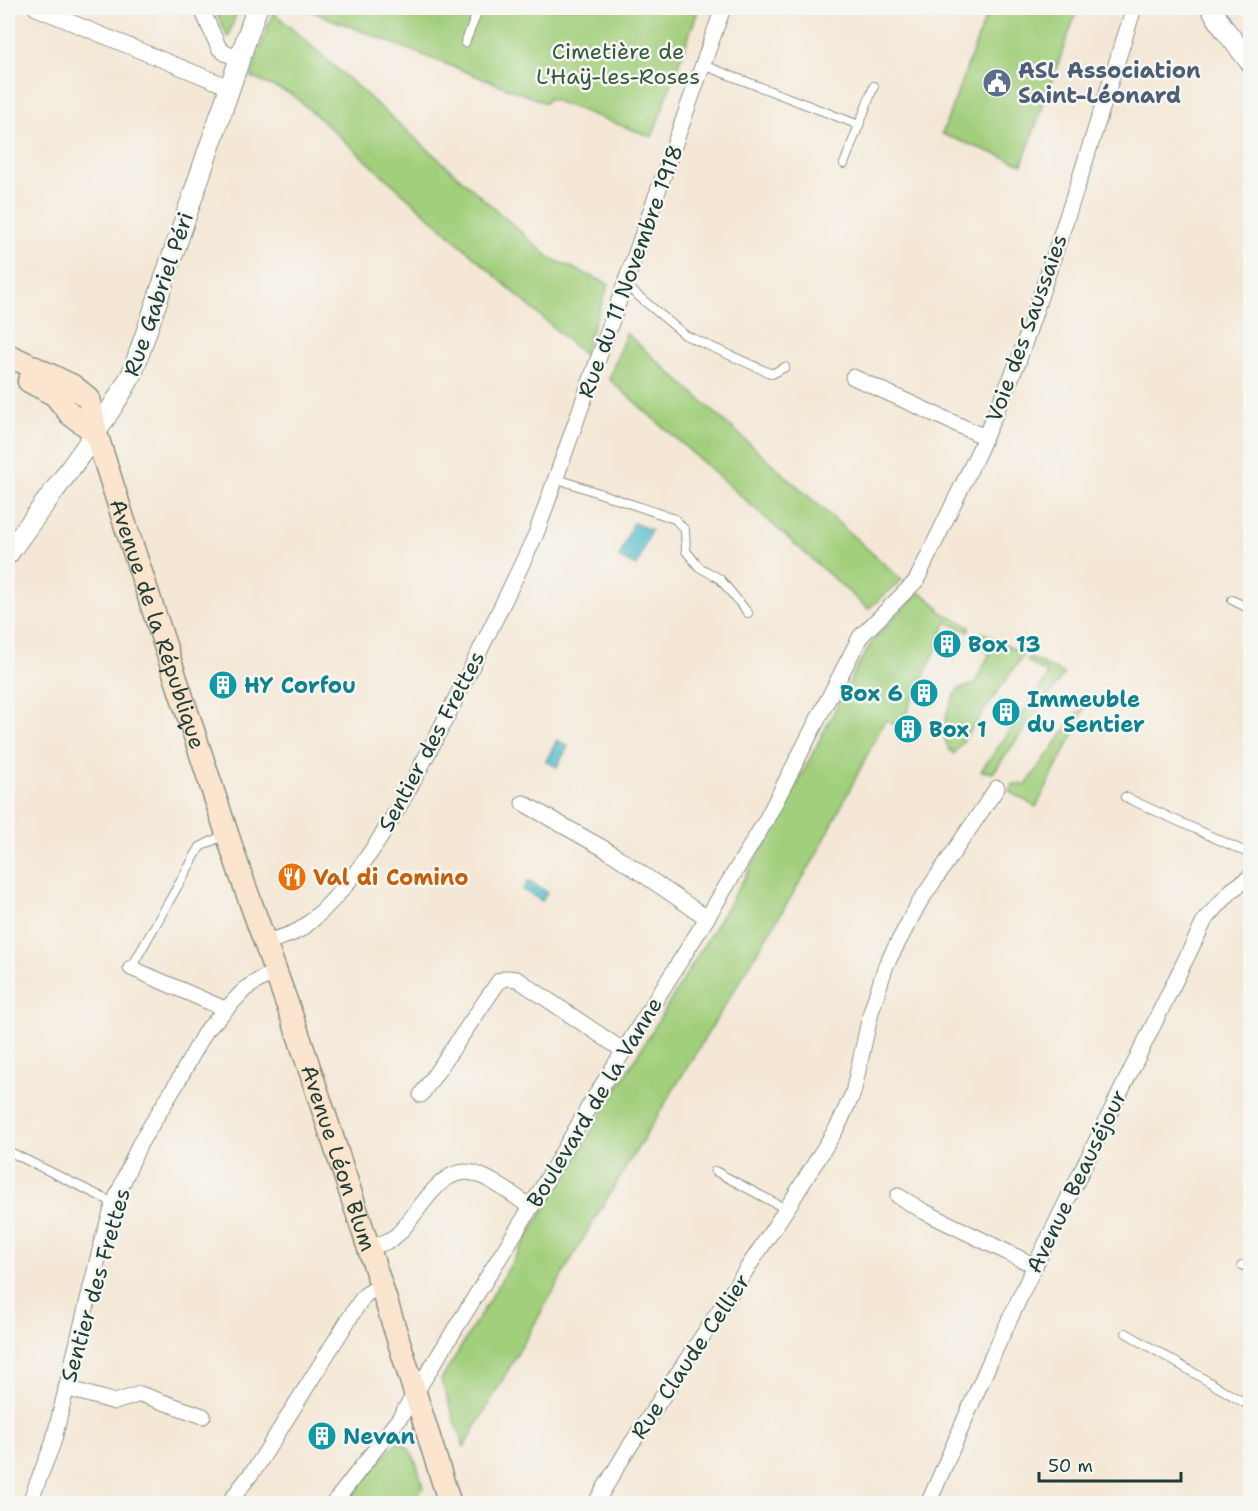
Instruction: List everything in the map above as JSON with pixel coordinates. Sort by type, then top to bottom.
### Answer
[{"type":"main road","name":"Avenue de la République","points":[[8,355],[73,386],[89,399],[96,433],[225,824]]},
{"type":"main road","points":[[8,370],[55,395],[70,414],[96,433]]},
{"type":"main road","name":"Avenue Léon Blum","points":[[225,824],[369,1248],[450,1503]]},
{"type":"street","points":[[36,8],[229,87]]},
{"type":"street","points":[[201,8],[219,48],[240,59]]},
{"type":"street","name":"Rue Gabriel Péri","points":[[8,554],[96,433],[132,374],[257,8]]},
{"type":"street","name":"Rue du 11 Novembre 1918","points":[[536,534],[723,8]]},
{"type":"street","name":"Voie des Saussaies","points":[[834,686],[860,638],[916,581],[1018,363],[1134,8]]},
{"type":"street","points":[[1211,8],[1251,62]]},
{"type":"street","points":[[853,377],[985,437]]},
{"type":"street","name":"Sentier des Frettes","points":[[266,942],[302,928],[343,888],[404,801],[500,613],[536,534]]},
{"type":"street","name":"Boulevard de la Vanne","points":[[333,1503],[401,1416],[531,1207],[765,822],[834,686]]},
{"type":"street","name":"Rue Claude Cellier","points":[[595,1503],[838,1126],[850,1102],[858,1077],[871,1012],[883,973],[908,922],[931,884],[997,788]]},
{"type":"street","points":[[523,803],[610,852],[707,918]]},
{"type":"street","name":"Avenue Beauséjour","points":[[928,1503],[1028,1280],[1205,920],[1232,890],[1251,878]]},
{"type":"street","points":[[131,968],[225,1009]]},
{"type":"street","name":"Sentier des Frettes","points":[[29,1503],[50,1451],[91,1284],[114,1203],[139,1144],[205,1032],[245,989],[277,972]]},
{"type":"street","points":[[421,1095],[499,981],[507,978],[517,979],[624,1051]]},
{"type":"street","points":[[369,1248],[390,1240],[399,1233],[440,1182],[459,1173],[478,1174],[531,1207]]},
{"type":"street","points":[[898,1196],[1025,1261]]},
{"type":"street","points":[[228,1503],[257,1466],[359,1303],[365,1295],[381,1285]]},
{"type":"street","points":[[66,1388],[115,1402],[140,1394],[203,1416]]},
{"type":"lane","points":[[465,43],[478,8]]},
{"type":"lane","points":[[703,65],[859,125]]},
{"type":"lane","points":[[844,164],[874,86]]},
{"type":"lane","points":[[625,285],[689,338],[772,374],[785,367]]},
{"type":"lane","points":[[555,478],[675,519],[685,530],[686,551],[699,567],[720,579],[748,613]]},
{"type":"lane","points":[[1232,600],[1251,609]]},
{"type":"lane","points":[[1125,797],[1251,854]]},
{"type":"lane","points":[[131,968],[200,846],[225,824]]},
{"type":"lane","points":[[8,1151],[114,1203]]},
{"type":"lane","points":[[715,1171],[786,1209]]},
{"type":"lane","points":[[1242,1265],[1251,1268]]},
{"type":"lane","points":[[1126,1333],[1251,1406]]},
{"type":"green space","points":[[214,8],[238,8],[228,37]]},
{"type":"green space","name":"Cimetière de L'Haÿ-les-Roses","points":[[303,8],[699,8],[652,137],[548,98],[546,103]]},
{"type":"green space","points":[[989,8],[1078,8],[1022,164],[942,134]]},
{"type":"green space","points":[[273,12],[550,258],[609,284],[583,354],[293,95],[251,77]]},
{"type":"green space","points":[[626,333],[902,580],[868,609],[609,379]]},
{"type":"green space","points":[[918,593],[923,594],[940,608],[939,611],[970,627],[968,632],[947,622],[899,728],[885,720],[816,856],[598,1213],[464,1447],[441,1380],[773,831],[858,665],[874,639]]},
{"type":"green space","points":[[981,632],[1024,654],[954,754],[945,739],[945,722],[950,704],[958,689],[974,685],[990,653],[984,650],[988,642],[979,637]]},
{"type":"green space","points":[[1029,657],[1064,674],[1028,724],[1019,718],[1048,676],[1045,673],[1047,670],[1044,668],[1042,671],[1027,660]]},
{"type":"green space","points":[[1089,697],[1075,731],[1036,807],[1009,791],[1013,784],[1026,785]]},
{"type":"green space","points":[[1017,721],[1026,727],[993,773],[981,771]]},
{"type":"green space","points":[[398,1441],[413,1454],[423,1488],[411,1503],[346,1503]]},
{"type":"water","points":[[633,523],[651,530],[637,566],[619,558]]},
{"type":"water","points":[[557,740],[568,746],[557,767],[546,761]]},
{"type":"water","points":[[528,881],[547,892],[542,901],[523,890]]},
{"type":"place","name":"ASL Association Saint-Léonard","points":[[997,83]]},
{"type":"place","name":"Box 13","points":[[947,644]]},
{"type":"place","name":"HY Corfou","points":[[223,685]]},
{"type":"place","name":"Box 6","points":[[924,693]]},
{"type":"place","name":"Immeuble du Sentier","points":[[1006,712]]},
{"type":"place","name":"Box 1","points":[[908,729]]},
{"type":"place","name":"Val di Comino","points":[[292,877]]},
{"type":"place","name":"Nevan","points":[[322,1436]]}]
